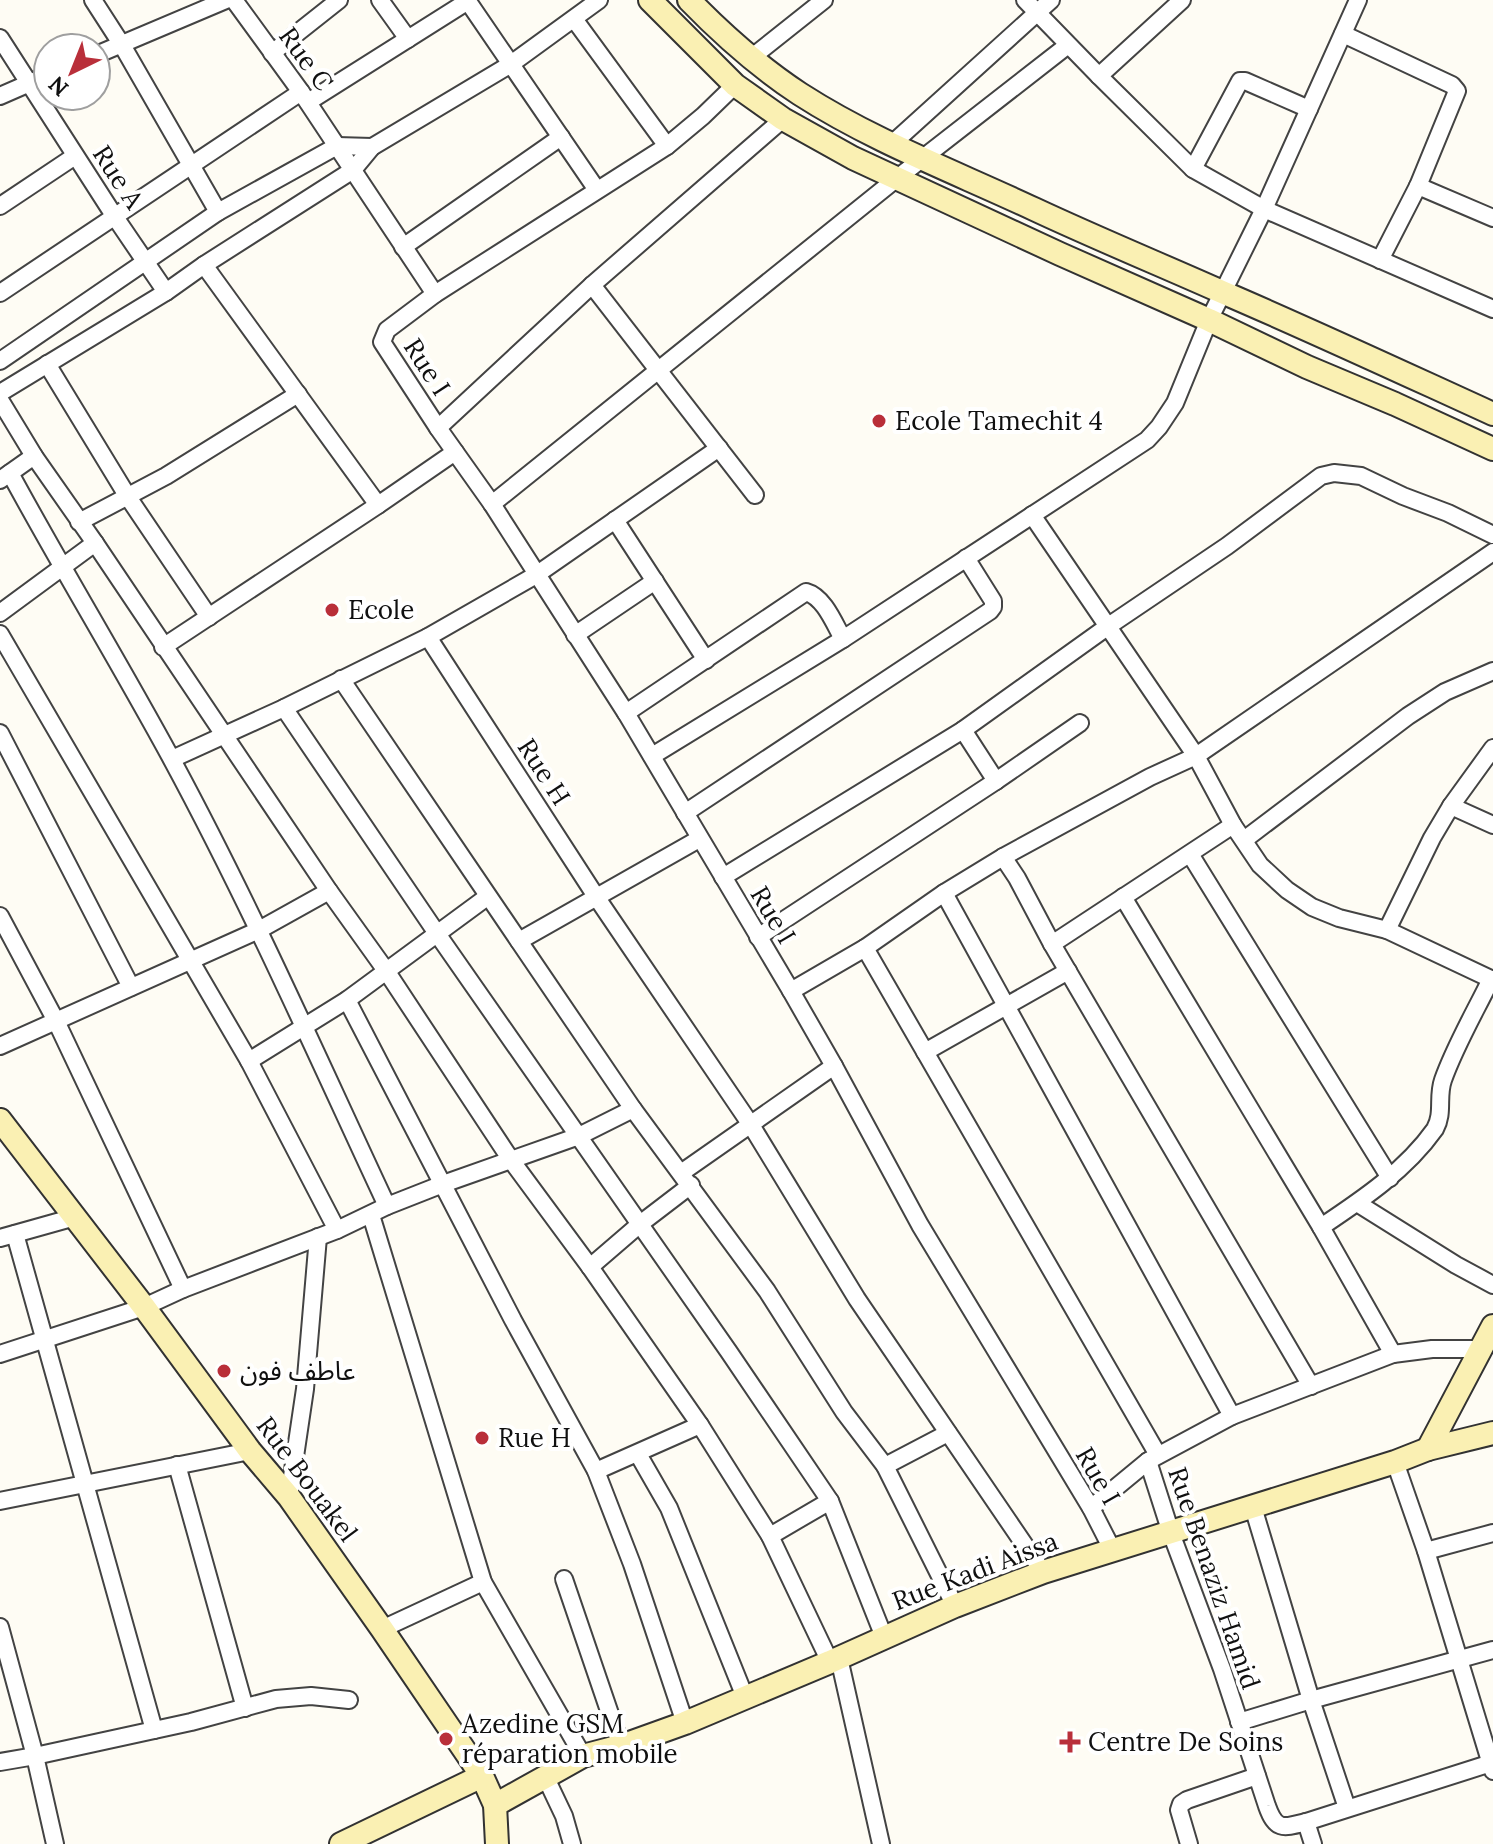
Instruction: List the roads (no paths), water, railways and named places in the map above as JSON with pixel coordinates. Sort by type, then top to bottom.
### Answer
[{"type":"main road","points":[[650,0],[735,85],[783,119],[853,158],[1493,449]]},
{"type":"main road","points":[[689,0],[751,58],[810,100],[892,144],[1493,414]]},
{"type":"main road","name":"Rue Bouakel","points":[[0,1120],[250,1451],[289,1497],[482,1776],[495,1805]]},
{"type":"main road","points":[[1428,1449],[1493,1326]]},
{"type":"main road","name":"Rue Kadi Aissa","points":[[495,1805],[583,1756],[685,1723],[955,1606],[1043,1572],[1428,1449],[1493,1433]]},
{"type":"main road","points":[[341,1844],[482,1776]]},
{"type":"main road","points":[[495,1805],[497,1844]]},
{"type":"street","points":[[93,0],[218,212]]},
{"type":"street","points":[[112,49],[226,0]]},
{"type":"street","name":"Rue C","points":[[234,0],[304,97],[435,294]]},
{"type":"street","points":[[272,53],[339,0]]},
{"type":"street","points":[[380,0],[408,39]]},
{"type":"street","points":[[0,293],[191,166],[304,97],[408,39],[468,0],[597,190]]},
{"type":"street","points":[[0,393],[166,292],[353,170],[372,147],[511,64],[599,0]]},
{"type":"street","points":[[751,58],[824,0]]},
{"type":"street","points":[[1025,0],[1193,169],[1264,209],[1493,309]]},
{"type":"street","points":[[892,144],[1051,0]]},
{"type":"street","points":[[1099,76],[1182,0]]},
{"type":"street","points":[[652,756],[843,639],[1147,440],[1175,403],[1209,320],[1264,209],[1358,0]]},
{"type":"street","points":[[574,19],[667,146]]},
{"type":"street","points":[[1343,34],[1456,87],[1457,95],[1418,186],[1380,260]]},
{"type":"street","name":"Rue A","points":[[0,38],[166,292]]},
{"type":"street","points":[[492,504],[1068,45]]},
{"type":"street","points":[[0,96],[32,81]]},
{"type":"street","points":[[1193,169],[1240,81],[1309,109]]},
{"type":"street","points":[[435,294],[667,146],[735,85]]},
{"type":"street","points":[[438,428],[592,285],[783,119]]},
{"type":"street","points":[[403,247],[561,137]]},
{"type":"street","points":[[0,361],[218,212],[337,146],[372,147]]},
{"type":"street","points":[[0,206],[75,156]]},
{"type":"street","points":[[1418,186],[1493,218]]},
{"type":"street","points":[[204,265],[378,505]]},
{"type":"street","points":[[592,285],[755,495]]},
{"type":"street","name":"Rue I","points":[[435,294],[387,330],[382,342],[492,504],[652,756],[834,1066],[920,1225],[1091,1508],[1113,1551]]},
{"type":"street","points":[[47,364],[128,497],[209,617]]},
{"type":"street","points":[[79,522],[166,476],[298,394]]},
{"type":"street","points":[[0,400],[34,456],[387,972],[511,1160],[700,1425],[770,1536],[834,1660],[881,1844]]},
{"type":"street","points":[[172,759],[428,637],[536,575],[719,448]]},
{"type":"street","points":[[163,647],[455,452]]},
{"type":"street","points":[[34,456],[5,476],[172,759],[259,930],[387,1206]]},
{"type":"street","points":[[723,877],[963,730],[1227,546],[1321,476],[1334,473],[1361,476],[1493,535]]},
{"type":"street","points":[[1032,515],[1196,756],[1233,825],[1260,865],[1287,890],[1312,907],[1339,918],[1387,930],[1492,980],[1444,1076],[1440,1087],[1440,1121],[1430,1136],[1390,1178],[1321,1227]]},
{"type":"street","points":[[615,520],[706,660]]},
{"type":"street","points":[[0,613],[95,543]]},
{"type":"street","points":[[791,991],[865,948],[944,893],[1003,857],[1150,777],[1196,756],[1493,552]]},
{"type":"street","points":[[685,813],[990,611],[993,601],[966,558]]},
{"type":"street","points":[[575,635],[655,581]]},
{"type":"street","points":[[626,713],[806,592],[819,599],[843,639]]},
{"type":"street","points":[[0,634],[249,1061],[337,1230]]},
{"type":"street","name":"Rue H","points":[[428,637],[597,898],[751,1125],[857,1299],[1043,1572]]},
{"type":"street","points":[[1244,840],[1408,716],[1445,692],[1493,671]]},
{"type":"street","points":[[341,679],[633,1109],[767,1291],[844,1412],[885,1466],[955,1606]]},
{"type":"street","points":[[284,708],[830,1501],[884,1637]]},
{"type":"street","points":[[758,937],[1080,723]]},
{"type":"street","points":[[963,730],[996,781]]},
{"type":"street","points":[[0,733],[131,987]]},
{"type":"street","points":[[1387,930],[1432,838],[1493,748]]},
{"type":"street","points":[[1451,806],[1493,825]]},
{"type":"street","points":[[1052,944],[1233,825]]},
{"type":"street","points":[[519,941],[699,839]]},
{"type":"street","points":[[1190,854],[1390,1178]]},
{"type":"street","points":[[1003,857],[1311,1386]]},
{"type":"street","points":[[0,1046],[259,930],[329,891]]},
{"type":"street","points":[[944,893],[1232,1416]]},
{"type":"street","points":[[249,1061],[347,1000],[487,897]]},
{"type":"street","points":[[1123,897],[1321,1227],[1393,1354]]},
{"type":"street","points":[[0,916],[56,1021],[183,1289]]},
{"type":"street","name":"Rue Benaziz Hamid","points":[[865,948],[1153,1458],[1171,1533],[1222,1669],[1271,1817],[1277,1824],[1287,1827],[1306,1822]]},
{"type":"street","points":[[925,1052],[1068,971]]},
{"type":"street","points":[[347,1000],[513,1320],[596,1471],[632,1564],[685,1723]]},
{"type":"street","points":[[590,1267],[686,1179],[751,1125],[834,1066]]},
{"type":"street","points":[[0,1354],[144,1307],[337,1230],[387,1206],[579,1136],[633,1109]]},
{"type":"street","points":[[1357,1203],[1493,1285]]},
{"type":"street","points":[[371,1215],[483,1582],[583,1756]]},
{"type":"street","points":[[75,1217],[7,1236],[45,1341],[154,1730]]},
{"type":"street","points":[[289,1497],[305,1389],[318,1237]]},
{"type":"street","points":[[1091,1508],[1153,1458],[1232,1416],[1393,1354],[1432,1349],[1480,1349]]},
{"type":"street","points":[[596,1471],[700,1425]]},
{"type":"street","points":[[885,1466],[948,1433]]},
{"type":"street","points":[[0,1501],[250,1451]]},
{"type":"street","points":[[638,1454],[669,1508],[745,1697]]},
{"type":"street","points":[[1313,1844],[1306,1822],[1492,1768],[1426,1551],[1395,1462]]},
{"type":"street","points":[[177,1465],[245,1708]]},
{"type":"street","points":[[770,1536],[830,1501]]},
{"type":"street","points":[[1253,1507],[1347,1808]]},
{"type":"street","points":[[1426,1551],[1493,1533]]},
{"type":"street","points":[[564,1579],[621,1746]]},
{"type":"street","points":[[382,1629],[483,1582]]},
{"type":"street","points":[[0,1627],[55,1844]]},
{"type":"street","points":[[1239,1722],[1493,1650]]},
{"type":"street","points":[[0,1762],[154,1730],[276,1699],[311,1696],[349,1700]]},
{"type":"street","points":[[545,1776],[564,1816],[572,1844]]},
{"type":"street","points":[[1189,1844],[1179,1810],[1181,1804],[1257,1776]]},
{"type":"place","name":"Ecole Tamechit 4","points":[[879,421]]},
{"type":"place","name":"Ecole","points":[[332,610]]},
{"type":"place","name":"عاطف فون","points":[[224,1371]]},
{"type":"place","name":"Rue H","points":[[482,1438]]},
{"type":"place","name":"Azedine GSM réparation mobile","points":[[446,1739]]},
{"type":"place","name":"Centre De Soins","points":[[1070,1742]]}]
